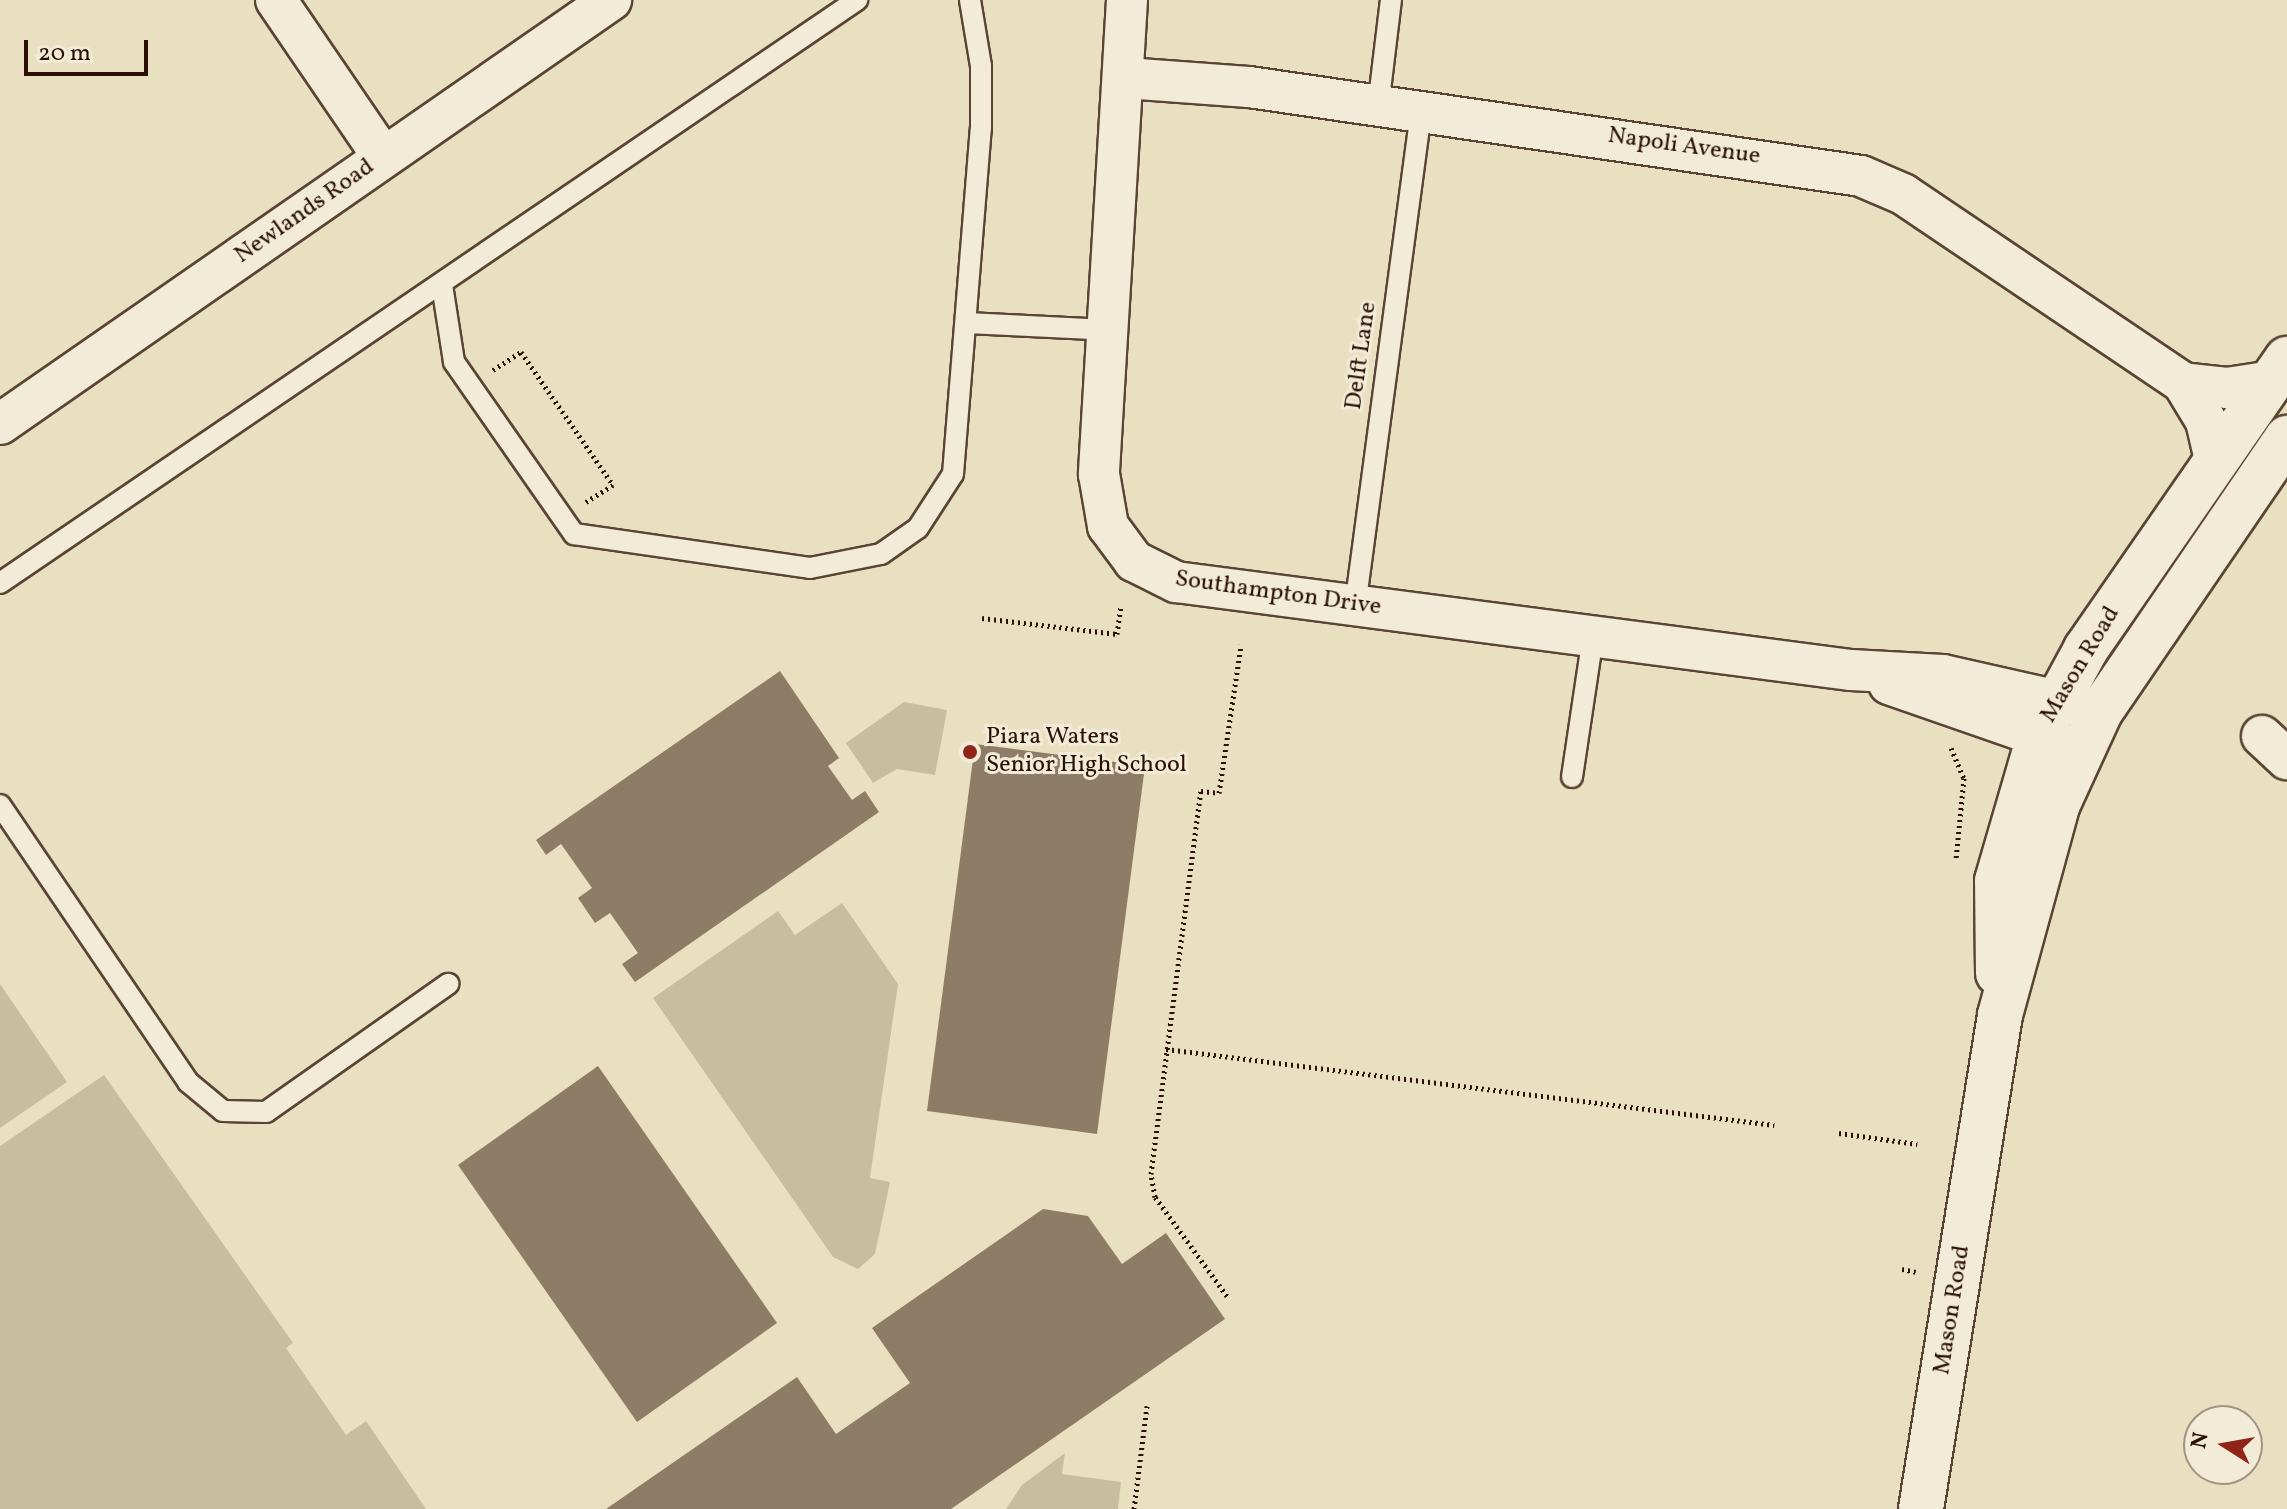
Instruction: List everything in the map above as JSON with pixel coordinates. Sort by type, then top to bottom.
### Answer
[{"type":"street","points":[[276,0],[383,157]]},
{"type":"street","name":"Newlands Road","points":[[1,421],[611,0]]},
{"type":"street","name":"Southampton Drive","points":[[1127,0],[1125,78],[1099,474],[1108,526],[1121,547],[1176,582],[1851,670],[1943,675],[2057,697],[2100,712]]},
{"type":"street","name":"Napoli Avenue","points":[[1125,78],[1378,107],[1861,176],[1903,194],[2183,383],[2206,421],[2216,464]]},
{"type":"street","name":"Napoli Avenue","points":[[2183,383],[2227,388],[2280,370]]},
{"type":"street","name":"Mason Road","points":[[2000,1015],[1997,881],[2039,736],[2057,697],[2280,370]]},
{"type":"street","name":"Mason Road","points":[[1921,1509],[2000,1015],[2045,844],[2081,751],[2100,712],[2287,438]]},
{"type":"street","name":"Southampton Drive","points":[[1851,670],[2081,751]]},
{"type":"lane","points":[[0,583],[857,0]]},
{"type":"lane","points":[[442,285],[454,362],[574,534],[810,568],[881,554],[918,528],[943,497],[953,474],[967,323],[981,66],[970,0]]},
{"type":"lane","points":[[1378,107],[1391,0]]},
{"type":"lane","name":"Delft Lane","points":[[1355,607],[1421,113]]},
{"type":"lane","points":[[967,323],[1108,330]]},
{"type":"lane","points":[[1572,777],[1593,637]]},
{"type":"lane","points":[[0,805],[188,1082],[223,1111],[266,1112],[448,984]]},
{"type":"path","points":[[489,372],[521,352],[613,485],[584,503]]},
{"type":"path","points":[[982,618],[1117,634],[1121,605]]},
{"type":"path","points":[[1227,1296],[1155,1197],[1151,1174],[1201,791],[1219,793],[1241,645]]},
{"type":"path","points":[[1962,711],[1950,746],[1964,778],[1954,873],[1997,881]]},
{"type":"path","points":[[1166,1049],[1774,1125]]},
{"type":"path","points":[[1839,1133],[1917,1144]]},
{"type":"path","points":[[1134,1509],[1147,1406]]},
{"type":"shaded area","points":[[904,702],[947,710],[935,775],[897,769],[873,783],[846,743]]},
{"type":"shaded area","points":[[842,903],[898,984],[870,1178],[890,1182],[875,1254],[858,1269],[833,1257],[653,998],[778,911],[795,935]]},
{"type":"shaded area","points":[[0,984],[67,1082],[0,1128]]},
{"type":"shaded area","points":[[104,1075],[293,1343],[286,1348],[346,1435],[366,1421],[426,1509],[0,1509],[0,1146]]},
{"type":"shaded area","points":[[1065,1453],[1062,1474],[1121,1482],[1118,1509],[1006,1509],[1022,1485]]},
{"type":"building","points":[[780,671],[839,758],[828,766],[852,800],[865,791],[879,812],[635,982],[622,964],[638,953],[610,913],[595,923],[578,898],[592,888],[561,844],[546,855],[536,840]]},
{"type":"building","points":[[975,744],[1145,766],[1097,1134],[927,1111]]},
{"type":"building","points":[[598,1066],[777,1323],[637,1422],[458,1165]]},
{"type":"building","points":[[1043,1209],[1088,1216],[1122,1264],[1166,1233],[1225,1319],[951,1509],[606,1509],[797,1377],[836,1434],[910,1383],[872,1328]]},
{"type":"place","name":"Piara Waters Senior High School","points":[[970,752]]}]
